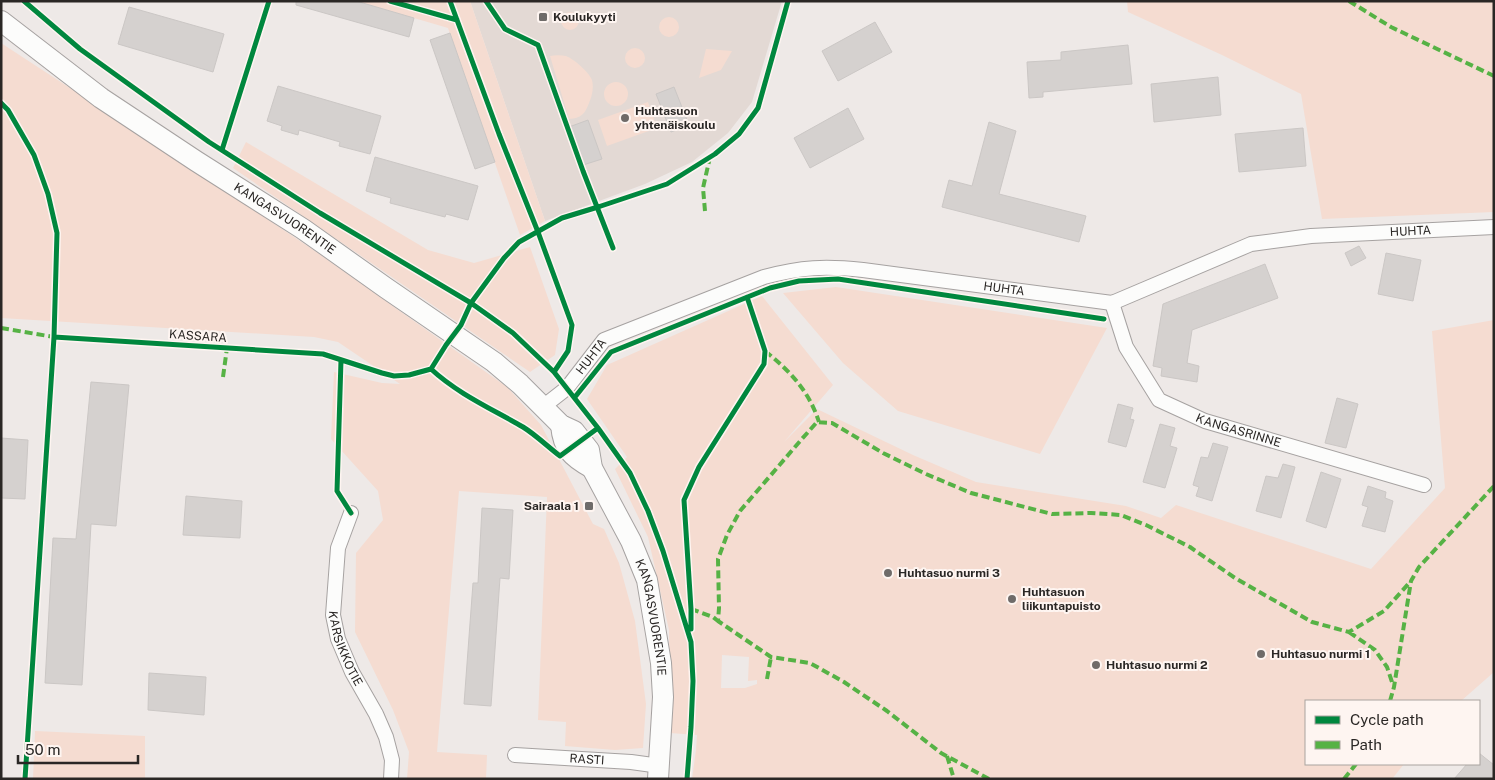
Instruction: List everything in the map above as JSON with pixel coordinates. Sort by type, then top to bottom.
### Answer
[{"type":"main road","name":"KANGASVUORENTIE","points":[[1,21],[101,98],[303,229],[494,362],[544,406],[562,425],[574,432],[589,450],[592,468],[631,541],[647,580],[661,663],[663,697],[659,772]]},
{"type":"street","name":"HUHTA","points":[[544,406],[568,388],[604,340],[764,277],[790,270],[835,267],[1112,303],[1252,244],[1310,236],[1494,227]]},
{"type":"street","name":"KANGASRINNE","points":[[1112,303],[1126,348],[1159,400],[1205,420],[1424,485]]},
{"type":"street","name":"KARSIKKOTIE","points":[[351,513],[338,548],[333,615],[338,639],[352,672],[376,714],[386,737],[392,760],[391,779]]},
{"type":"street","name":"RASTI","points":[[515,755],[631,762],[659,772]]},
{"type":"shaded area","points":[[356,1],[470,1],[545,221],[520,235],[448,28]]},
{"type":"shaded area","name":"Huhtasuon yhtenäiskoulu","points":[[470,1],[782,1],[752,102],[728,133],[692,162],[645,184],[545,221]]},
{"type":"shaded area","points":[[1127,1],[1494,1],[1494,212],[1322,219],[1301,94],[1128,12]]},
{"type":"shaded area","points":[[566,12],[574,12],[579,17],[577,28],[566,30],[561,25],[561,17]]},
{"type":"shaded area","points":[[669,17],[676,20],[679,27],[676,34],[669,37],[662,34],[659,27],[662,20]]},
{"type":"shaded area","points":[[1,43],[315,251],[507,387],[541,425],[593,524],[604,529],[619,563],[635,621],[646,704],[643,748],[615,750],[565,746],[566,722],[538,720],[547,497],[459,491],[437,752],[487,755],[486,779],[407,779],[409,752],[393,710],[355,632],[356,553],[383,520],[378,491],[331,439],[334,372],[382,383],[400,384],[338,342],[314,337],[1,318]]},
{"type":"shaded area","points":[[631,48],[639,48],[645,54],[645,62],[639,68],[631,68],[625,62],[625,54]]},
{"type":"shaded area","points":[[706,49],[732,51],[721,70],[699,78]]},
{"type":"shaded area","points":[[550,56],[566,56],[585,70],[592,80],[591,98],[586,110],[577,118],[569,119]]},
{"type":"shaded area","points":[[616,82],[621,83],[627,89],[627,99],[621,105],[616,106],[611,105],[605,99],[604,94],[605,89],[611,83]]},
{"type":"shaded area","points":[[648,102],[657,128],[607,146],[598,120]]},
{"type":"shaded area","points":[[246,142],[428,250],[474,263],[530,247],[559,329],[555,355],[530,372],[233,168]]},
{"type":"shaded area","points":[[836,287],[1107,328],[1040,454],[898,411],[843,363],[783,293]]},
{"type":"shaded area","name":"Huhtasuon liikuntapuisto","points":[[762,296],[833,385],[784,442],[817,409],[913,455],[976,482],[1126,506],[1161,518],[1176,505],[1371,569],[1445,488],[1432,331],[1494,320],[1494,672],[1462,700],[1305,700],[1305,765],[1403,765],[1392,779],[692,779],[697,735],[670,733],[669,630],[648,537],[615,469],[627,457],[587,399],[607,365]],"holes":[[[722,655],[749,657],[748,681],[757,680],[757,684],[745,688],[721,688]]]},
{"type":"shaded area","points":[[35,731],[145,736],[145,779],[33,779]]},
{"type":"building","points":[[296,1],[356,1],[414,18],[409,37],[296,5]]},
{"type":"building","points":[[129,7],[224,34],[213,72],[118,44]]},
{"type":"building","points":[[875,22],[892,52],[838,81],[822,51]]},
{"type":"building","points":[[450,33],[495,162],[475,169],[430,40]]},
{"type":"building","points":[[1128,45],[1132,84],[1043,92],[1043,97],[1029,98],[1027,62],[1061,60],[1061,52]]},
{"type":"building","points":[[1218,77],[1221,115],[1154,122],[1151,84]]},
{"type":"building","points":[[278,86],[381,116],[370,154],[339,146],[340,142],[299,130],[298,135],[281,130],[282,126],[267,121]]},
{"type":"building","points":[[674,87],[689,125],[671,132],[656,94]]},
{"type":"building","points":[[848,108],[864,139],[810,168],[794,138]]},
{"type":"building","points":[[588,120],[602,159],[583,165],[569,127]]},
{"type":"building","points":[[989,122],[1016,131],[999,194],[1086,216],[1079,242],[942,207],[949,180],[972,186]]},
{"type":"building","points":[[1303,128],[1306,166],[1239,172],[1235,134]]},
{"type":"building","points":[[375,157],[478,186],[468,220],[446,214],[445,217],[390,203],[391,198],[366,191]]},
{"type":"building","points":[[1359,246],[1366,258],[1351,266],[1345,253]]},
{"type":"building","points":[[1386,253],[1421,260],[1413,301],[1378,294]]},
{"type":"building","points":[[1265,264],[1278,298],[1192,330],[1187,363],[1199,366],[1197,382],[1161,376],[1162,368],[1153,366],[1163,304]]},
{"type":"building","points":[[91,382],[129,385],[116,526],[91,524],[82,685],[45,683],[53,538],[76,539]]},
{"type":"building","points":[[1337,398],[1358,404],[1346,448],[1325,443]]},
{"type":"building","points":[[1118,404],[1133,408],[1130,419],[1134,420],[1126,447],[1108,442]]},
{"type":"building","points":[[1160,424],[1175,428],[1170,446],[1177,448],[1165,488],[1143,482]]},
{"type":"building","points":[[1,438],[28,440],[25,499],[1,498]]},
{"type":"building","points":[[1213,443],[1228,447],[1212,501],[1196,496],[1199,487],[1193,485],[1201,457],[1208,458]]},
{"type":"building","points":[[1283,464],[1295,467],[1281,518],[1256,511],[1266,476],[1278,478]]},
{"type":"building","points":[[1321,472],[1341,479],[1326,528],[1306,521]]},
{"type":"building","points":[[1368,486],[1386,492],[1385,498],[1393,501],[1385,532],[1362,526],[1368,507],[1362,505]]},
{"type":"building","points":[[186,496],[242,501],[240,538],[183,535]]},
{"type":"building","points":[[482,508],[513,510],[509,579],[500,578],[491,706],[464,704],[473,583],[478,583]]},
{"type":"building","points":[[149,673],[206,677],[204,715],[148,710]]},
{"type":"building","points":[[1480,754],[1494,765],[1494,779],[1454,779],[1466,765],[1480,765]]},
{"type":"marked path","points":[[1349,1],[1391,27],[1494,76]]},
{"type":"marked path","points":[[705,211],[703,188],[710,157]]},
{"type":"marked path","points":[[1,328],[54,337]]},
{"type":"marked path","points":[[223,377],[227,348]]},
{"type":"marked path","points":[[765,351],[798,382],[810,401],[819,422]]},
{"type":"marked path","points":[[989,779],[941,753],[887,711],[844,682],[810,663],[771,657],[718,621],[718,559],[727,535],[740,511],[817,422],[832,423],[883,453],[971,493],[1052,514],[1091,513],[1121,515],[1190,547],[1235,578],[1312,622],[1349,632],[1384,611],[1411,581]]},
{"type":"marked path","points":[[1390,700],[1411,581],[1419,567],[1494,486]]},
{"type":"marked path","points":[[691,609],[713,617],[718,621]]},
{"type":"marked path","points":[[1349,632],[1375,650],[1387,667],[1393,685]]},
{"type":"marked path","points":[[767,679],[771,657]]},
{"type":"marked path","points":[[947,756],[954,779]]},
{"type":"marked path","points":[[1344,779],[1355,765]]},
{"type":"cycle path","points":[[24,1],[80,49],[209,142],[320,213],[471,303],[513,333],[554,372],[630,473],[648,511],[663,551],[691,642],[693,681],[687,779]]},
{"type":"cycle path","points":[[222,150],[269,1]]},
{"type":"cycle path","points":[[390,1],[457,20]]},
{"type":"cycle path","points":[[450,1],[572,325],[568,351],[554,372]]},
{"type":"cycle path","points":[[486,1],[505,29],[538,45],[613,248]]},
{"type":"cycle path","name":"KASSARA","points":[[54,337],[323,354],[394,376],[409,375],[431,369],[461,325],[471,303],[504,258],[519,242],[562,218],[667,184],[715,154],[739,134],[758,108],[788,1]]},
{"type":"cycle path","points":[[1,103],[8,110],[34,155],[48,194],[57,233],[54,337],[25,779]]},
{"type":"cycle path","points":[[575,397],[611,352],[770,288],[799,281],[838,279],[1104,319]]},
{"type":"cycle path","points":[[691,629],[684,500],[699,467],[764,364],[765,351],[747,297]]},
{"type":"cycle path","points":[[341,360],[337,491],[351,513]]},
{"type":"cycle path","points":[[431,369],[464,394],[528,430],[560,456],[598,428]]},
{"type":"place","name":"Koulukyyti","points":[[543,17]]},
{"type":"place","name":"Huhtasuon yhtenäiskoulu","points":[[625,118]]},
{"type":"place","name":"Sairaala 1","points":[[589,506]]},
{"type":"place","name":"Huhtasuo nurmi 3","points":[[888,573]]},
{"type":"place","name":"Huhtasuon liikuntapuisto","points":[[1012,599]]},
{"type":"place","name":"Huhtasuo nurmi 1","points":[[1261,654]]},
{"type":"place","name":"Huhtasuo nurmi 2","points":[[1096,665]]}]
